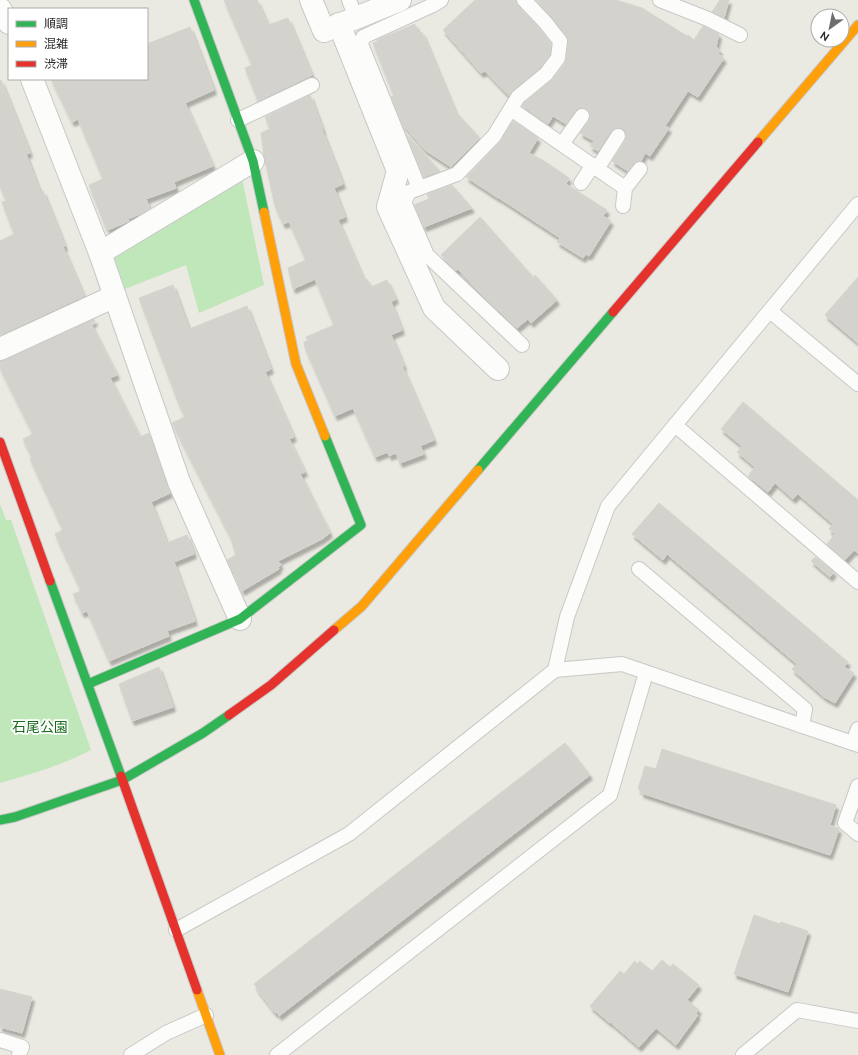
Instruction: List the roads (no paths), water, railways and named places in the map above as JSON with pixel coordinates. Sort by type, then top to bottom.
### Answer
[{"type":"street","points":[[88,684],[240,619],[361,525],[296,364],[253,161],[194,0]]},
{"type":"street","points":[[311,0],[324,31],[348,14],[400,0]]},
{"type":"street","points":[[0,9],[8,21]]},
{"type":"street","points":[[348,14],[398,171],[388,207],[434,308],[498,369]]},
{"type":"street","points":[[0,820],[122,780],[203,733],[271,685],[362,606],[858,25]]},
{"type":"street","points":[[32,80],[100,253],[179,482],[240,619]]},
{"type":"street","points":[[100,253],[253,161]]},
{"type":"street","points":[[0,349],[115,296]]},
{"type":"street","points":[[0,442],[220,1055]]},
{"type":"lane","points":[[419,188],[361,44],[363,37],[441,0]]},
{"type":"lane","points":[[522,345],[427,255],[404,202],[409,192],[457,174],[494,136],[518,97],[546,74],[558,58],[560,41],[545,22],[524,0]]},
{"type":"lane","points":[[660,0],[708,19],[740,35]]},
{"type":"lane","points":[[238,120],[312,85]]},
{"type":"lane","points":[[511,109],[625,188]]},
{"type":"lane","points":[[562,144],[582,116]]},
{"type":"lane","points":[[581,183],[618,136]]},
{"type":"lane","points":[[623,206],[625,188],[640,169]]},
{"type":"lane","points":[[555,670],[567,617],[608,506],[857,207]]},
{"type":"lane","points":[[770,311],[858,384]]},
{"type":"lane","points":[[674,425],[858,582]]},
{"type":"lane","points":[[639,569],[805,709],[802,726]]},
{"type":"lane","points":[[176,930],[349,834],[555,670],[622,664],[856,744],[858,729]]},
{"type":"lane","points":[[277,1055],[610,796],[646,673]]},
{"type":"lane","points":[[858,786],[845,823],[858,834]]},
{"type":"lane","points":[[744,1055],[797,1010],[858,1020]]},
{"type":"lane","points":[[132,1055],[166,1033],[206,1015]]},
{"type":"lane","points":[[0,1040],[22,1046],[19,1055]]},
{"type":"park label","name":"石尾公園","points":[[40,727]]}]
